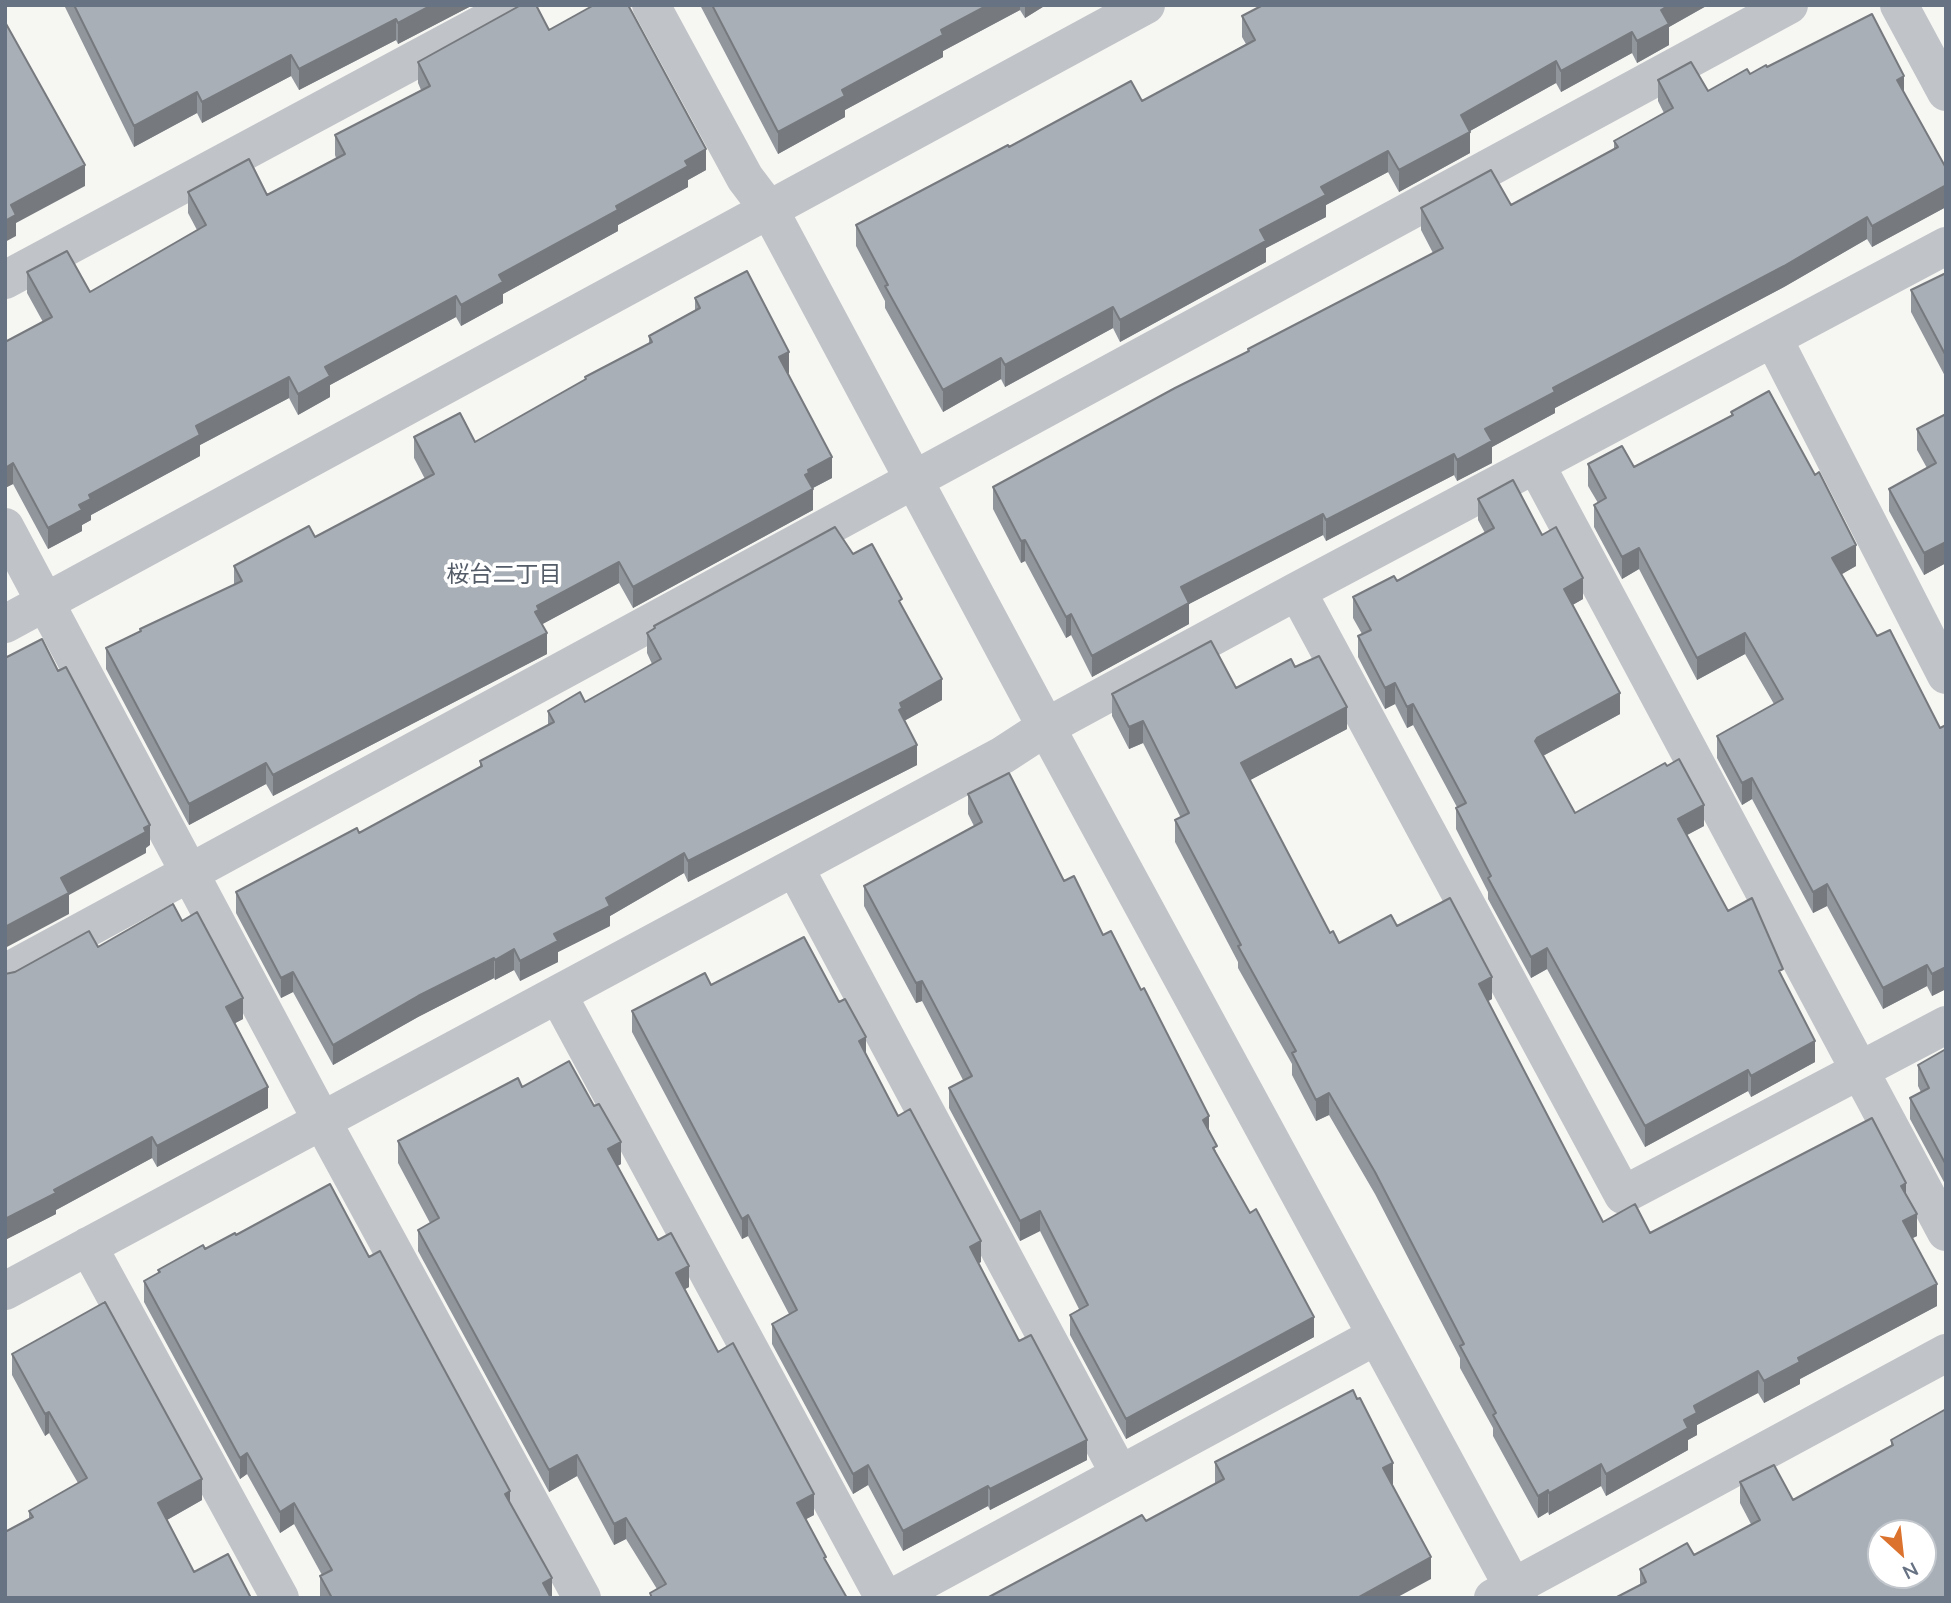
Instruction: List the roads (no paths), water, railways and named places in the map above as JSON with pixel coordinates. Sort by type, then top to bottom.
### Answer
[{"type":"street","points":[[5,280],[517,5]]},
{"type":"street","points":[[651,5],[745,178],[770,211],[1376,1336],[1509,1594],[1946,1353]]},
{"type":"street","points":[[5,625],[1146,5]]},
{"type":"street","points":[[5,973],[1790,5]]},
{"type":"street","points":[[1899,5],[1946,92]]},
{"type":"street","points":[[5,1291],[795,868],[1003,755],[1046,727],[1946,246]]},
{"type":"street","points":[[1773,338],[1946,675]]},
{"type":"street","points":[[1536,465],[1946,1232]]},
{"type":"street","points":[[5,527],[322,1121],[582,1598]]},
{"type":"street","points":[[1297,592],[1623,1195],[1946,1025]]},
{"type":"street","points":[[795,868],[1119,1473]]},
{"type":"street","points":[[558,995],[884,1598]]},
{"type":"street","points":[[88,1246],[280,1598]]},
{"type":"street","points":[[892,1598],[1376,1336]]},
{"type":"district","name":"桜台二丁目","points":[[504,575]]}]
